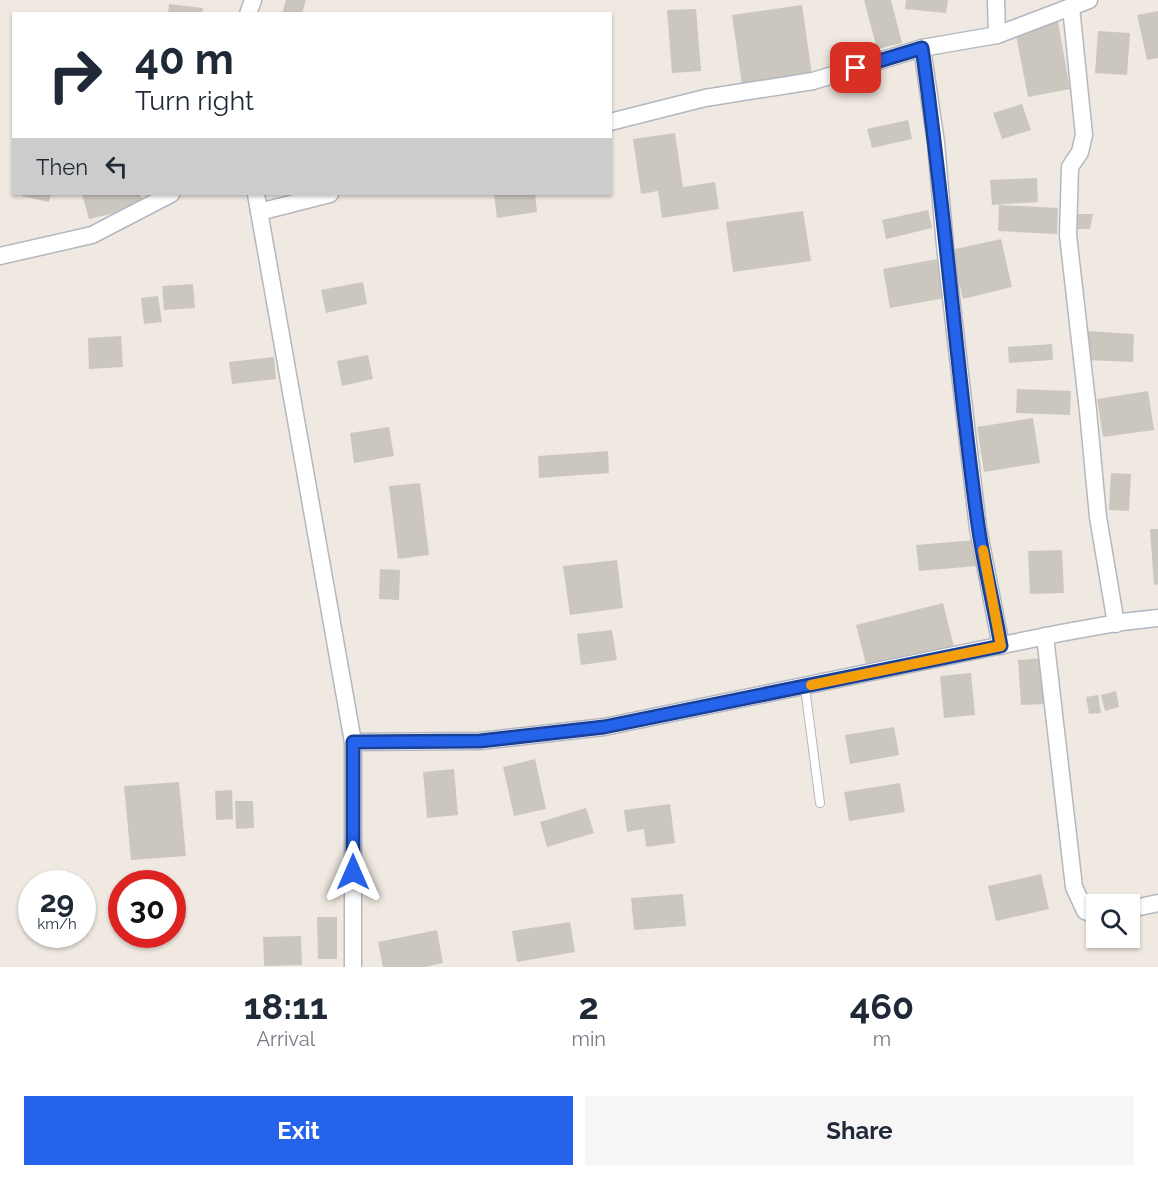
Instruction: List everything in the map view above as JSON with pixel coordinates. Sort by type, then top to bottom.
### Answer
[{"type":"street","points":[[996,0],[997,35]]},
{"type":"street","points":[[612,121],[705,98],[813,81],[922,48],[997,35],[1089,0]]},
{"type":"street","points":[[1071,7],[1084,135],[1080,152],[1070,167],[1068,235],[1098,517],[1116,624]]},
{"type":"street","points":[[922,48],[936,143],[945,246],[978,528],[1001,646]]},
{"type":"street","points":[[0,256],[92,235],[169,195]]},
{"type":"street","points":[[256,195],[353,742],[352,967]]},
{"type":"street","points":[[259,212],[326,195]]},
{"type":"street","points":[[353,742],[480,741],[604,727],[1045,636],[1158,618]]},
{"type":"street","points":[[1045,636],[1074,887],[1086,911]]},
{"type":"street","points":[[1140,907],[1158,903]]},
{"type":"lane","points":[[805,687],[820,803]]},
{"type":"building","points":[[286,0],[306,0],[303,12],[283,12]]},
{"type":"building","points":[[864,0],[891,0],[902,43],[877,49]]},
{"type":"building","points":[[906,0],[948,0],[946,13],[905,9]]},
{"type":"building","points":[[169,4],[203,8],[202,12],[168,12]]},
{"type":"building","points":[[802,5],[814,89],[744,99],[732,15]]},
{"type":"building","points":[[696,9],[701,71],[672,73],[667,10]]},
{"type":"building","points":[[1158,11],[1158,58],[1147,60],[1137,15]]},
{"type":"building","points":[[1058,22],[1070,89],[1028,97],[1015,30]]},
{"type":"building","points":[[1098,31],[1130,33],[1127,75],[1095,73]]},
{"type":"building","points":[[1022,104],[1031,130],[1002,139],[993,113]]},
{"type":"building","points":[[908,120],[912,139],[872,148],[867,129]]},
{"type":"building","points":[[675,133],[683,187],[715,182],[719,209],[662,218],[658,191],[641,194],[633,139]]},
{"type":"building","points":[[1037,178],[1038,202],[992,205],[990,180]]},
{"type":"building","points":[[22,195],[51,195],[49,202]]},
{"type":"building","points":[[82,195],[140,195],[144,206],[89,219]]},
{"type":"building","points":[[494,195],[535,195],[537,212],[497,218]]},
{"type":"building","points":[[999,205],[1058,208],[1057,234],[998,231]]},
{"type":"building","points":[[928,210],[932,228],[886,239],[882,220]]},
{"type":"building","points":[[803,211],[811,261],[733,272],[726,222]]},
{"type":"building","points":[[1074,214],[1093,214],[1090,229],[1071,229]]},
{"type":"building","points":[[1001,239],[1012,287],[963,299],[951,250]]},
{"type":"building","points":[[937,259],[945,298],[890,308],[883,269]]},
{"type":"building","points":[[363,282],[367,304],[326,313],[321,290]]},
{"type":"building","points":[[193,284],[195,308],[164,310],[162,286]]},
{"type":"building","points":[[158,296],[162,322],[144,324],[141,298]]},
{"type":"building","points":[[1087,331],[1134,334],[1133,362],[1086,360]]},
{"type":"building","points":[[121,336],[123,367],[89,369],[88,338]]},
{"type":"building","points":[[1052,344],[1053,360],[1009,363],[1008,347]]},
{"type":"building","points":[[368,355],[373,379],[342,386],[337,361]]},
{"type":"building","points":[[274,357],[276,379],[232,384],[229,362]]},
{"type":"building","points":[[1017,389],[1071,391],[1070,415],[1016,413]]},
{"type":"building","points":[[1148,391],[1154,430],[1103,437],[1097,399]]},
{"type":"building","points":[[1033,418],[1040,463],[984,472],[977,427]]},
{"type":"building","points":[[389,427],[394,456],[354,463],[350,433]]},
{"type":"building","points":[[608,451],[609,473],[539,478],[538,456]]},
{"type":"building","points":[[1111,473],[1131,474],[1129,511],[1109,510]]},
{"type":"building","points":[[420,483],[429,555],[398,559],[389,486]]},
{"type":"building","points":[[1150,529],[1158,529],[1158,584],[1154,585]]},
{"type":"building","points":[[975,540],[977,566],[919,571],[916,545]]},
{"type":"building","points":[[1062,550],[1064,593],[1030,594],[1028,551]]},
{"type":"building","points":[[617,560],[623,608],[570,615],[563,566]]},
{"type":"building","points":[[380,569],[400,570],[399,600],[379,599]]},
{"type":"building","points":[[943,603],[955,651],[868,672],[856,625]]},
{"type":"building","points":[[612,630],[617,660],[581,665],[577,634]]},
{"type":"building","points":[[1044,658],[1047,704],[1021,705],[1018,660]]},
{"type":"building","points":[[971,673],[975,715],[944,718],[940,676]]},
{"type":"building","points":[[1116,691],[1119,707],[1105,711],[1101,695]]},
{"type":"building","points":[[1098,695],[1101,713],[1089,714],[1086,697]]},
{"type":"building","points":[[894,727],[899,755],[850,764],[845,735]]},
{"type":"building","points":[[535,759],[546,809],[514,816],[503,767]]},
{"type":"building","points":[[454,769],[458,815],[427,818],[423,772]]},
{"type":"building","points":[[179,782],[186,856],[131,860],[124,786]]},
{"type":"building","points":[[900,783],[905,812],[849,821],[844,792]]},
{"type":"building","points":[[232,790],[233,819],[216,820],[215,791]]},
{"type":"building","points":[[235,801],[253,801],[254,828],[236,829]]},
{"type":"building","points":[[670,804],[675,843],[646,847],[644,829],[627,832],[624,810]]},
{"type":"building","points":[[586,808],[594,833],[547,847],[540,822]]},
{"type":"building","points":[[1041,874],[1049,909],[996,921],[988,886]]},
{"type":"building","points":[[683,894],[686,926],[634,930],[631,898]]},
{"type":"building","points":[[317,917],[337,917],[337,959],[318,959]]},
{"type":"building","points":[[570,922],[575,952],[517,962],[512,931]]},
{"type":"building","points":[[437,930],[443,963],[425,967],[383,967],[378,942]]},
{"type":"building","points":[[301,936],[302,965],[264,966],[263,937]]},
{"type":"slow traffic","points":[[811,685],[1001,646],[983,550]]},
{"type":"route","points":[[353,872],[353,742],[480,741],[604,727],[1001,646],[978,528],[945,246],[936,143],[922,48],[856,68]]}]
